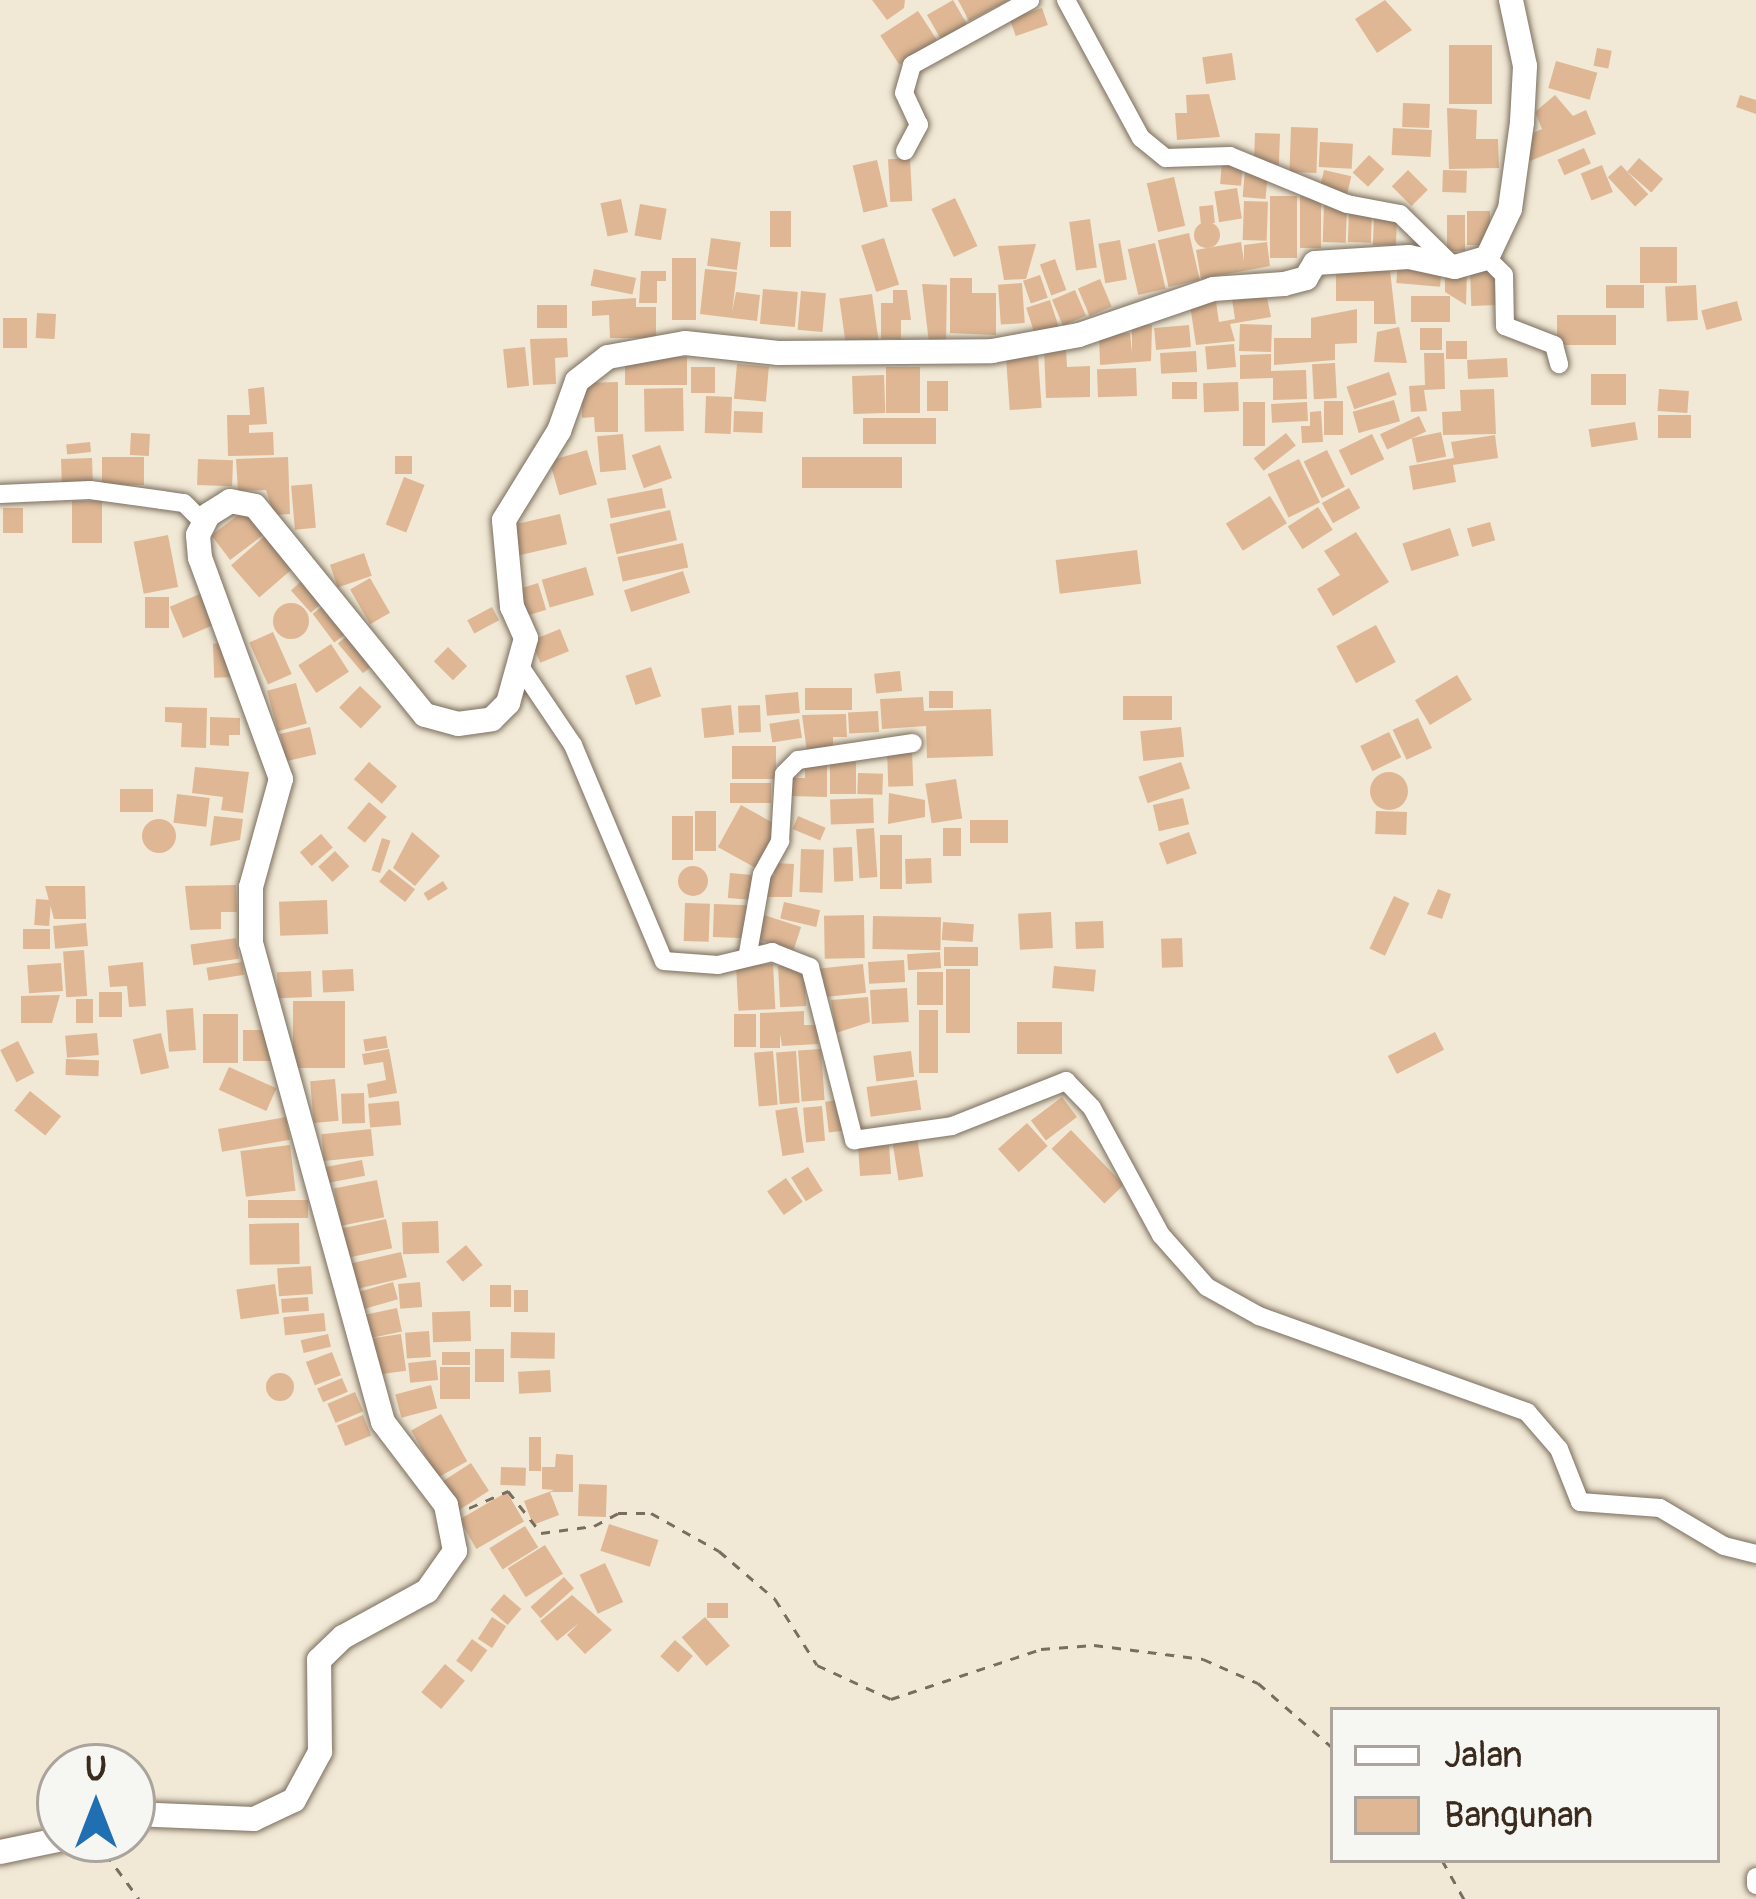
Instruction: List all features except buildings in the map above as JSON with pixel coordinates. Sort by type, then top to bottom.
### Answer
[{"type":"street","points":[[905,151],[919,125],[904,93],[912,65],[1030,0]]},
{"type":"street","points":[[1066,0],[1141,138],[1166,158],[1230,156],[1347,204],[1400,214],[1455,267]]},
{"type":"street","points":[[156,1815],[254,1819],[294,1800],[320,1752],[319,1660],[442,1577],[455,1551],[451,1520],[383,1423],[251,943],[251,887],[281,779],[200,559],[203,522],[230,501],[255,506],[347,611],[414,705],[439,722],[492,718],[508,703],[526,638],[512,607],[504,520],[559,431],[577,381],[608,357],[685,343],[778,353],[992,351],[1078,335],[1213,289],[1285,284],[1306,278],[1315,263],[1409,257],[1455,267],[1487,258],[1510,209],[1522,122],[1525,66],[1511,0]]},
{"type":"street","points":[[1487,258],[1504,275],[1505,326],[1554,346],[1559,364]]},
{"type":"street","points":[[0,494],[90,490],[163,500],[184,503],[203,522]]},
{"type":"street","points":[[520,668],[573,745],[664,961],[718,965],[748,953],[772,952],[810,967],[854,1140],[952,1126],[1013,1108],[1057,1082],[1073,1084],[1161,1234],[1208,1287],[1259,1316],[1527,1412],[1559,1449],[1580,1502],[1660,1508],[1724,1546],[1756,1554]]},
{"type":"street","points":[[748,953],[762,874],[780,842],[784,774],[798,760],[913,743]]},
{"type":"street","points":[[0,1852],[36,1845]]},
{"type":"path","points":[[451,1520],[502,1490],[541,1532],[594,1526],[618,1513],[651,1513],[718,1551],[775,1599],[817,1665],[891,1700],[1041,1649],[1094,1645],[1204,1659],[1258,1683],[1330,1745]]},
{"type":"path","points":[[113,1863],[139,1899]]},
{"type":"path","points":[[1444,1863],[1464,1899]]}]
